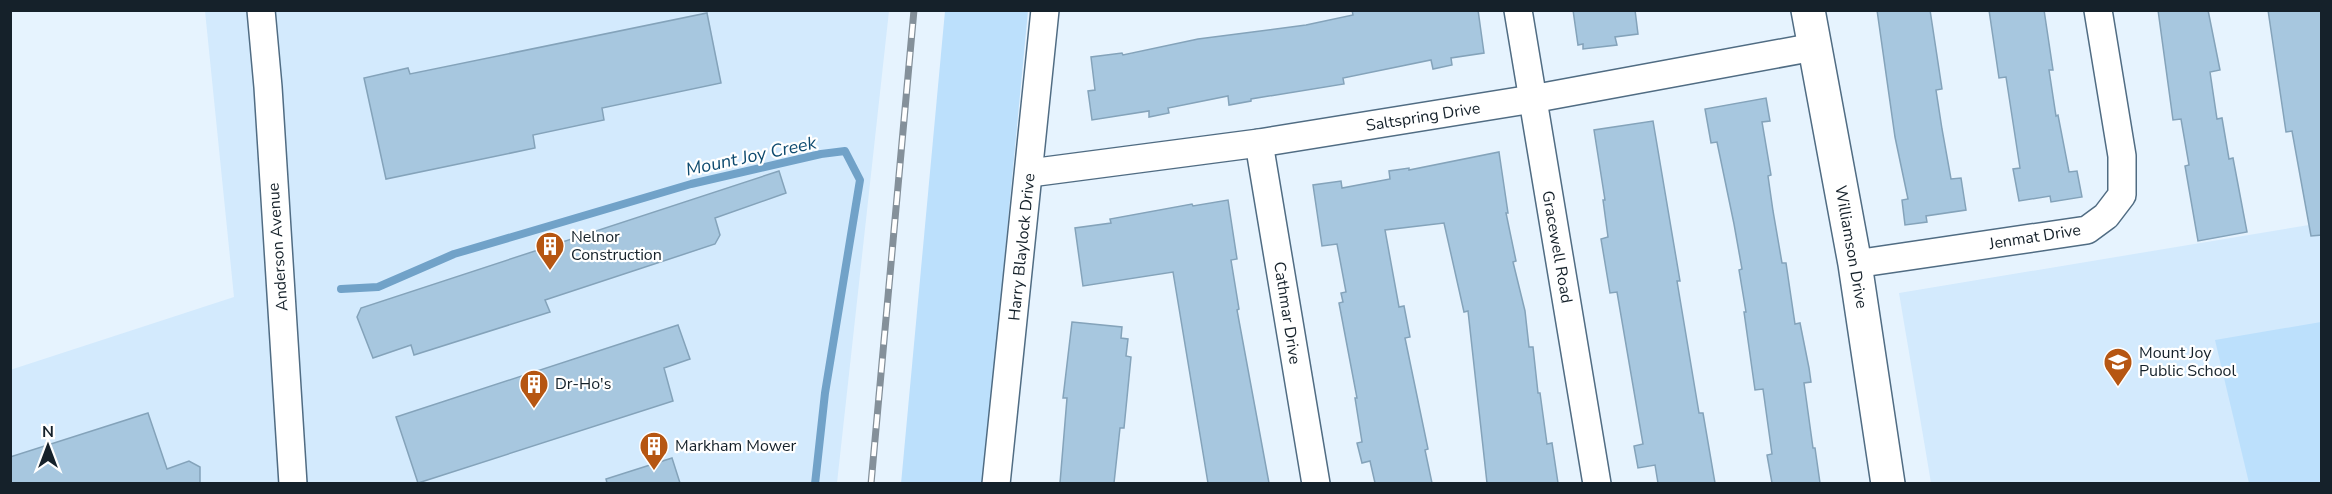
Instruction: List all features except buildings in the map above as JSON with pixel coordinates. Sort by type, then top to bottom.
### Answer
[{"type":"street","name":"Anderson Avenue","points":[[261,10],[293,483]]},
{"type":"street","name":"Harry Blaylock Drive","points":[[996,483],[1030,173],[1045,10]]},
{"type":"street","name":"Gracewell Road","points":[[1518,10],[1597,483]]},
{"type":"street","name":"Williamson Drive","points":[[1808,10],[1855,264],[1888,483]]},
{"type":"street","name":"Jenmat Drive","points":[[1855,264],[2088,230],[2106,216],[2122,195],[2122,156],[2098,10]]},
{"type":"street","name":"Saltspring Drive","points":[[1030,173],[1259,143],[1532,99],[1814,47]]},
{"type":"street","name":"Cathmar Drive","points":[[1259,143],[1316,483]]},
{"type":"shaded area","points":[[205,11],[889,11],[837,483],[11,483],[10,370],[234,297]]},
{"type":"shaded area","points":[[945,11],[1028,11],[983,483],[901,484]]},
{"type":"shaded area","name":"Mount Joy Public School","points":[[2321,223],[2321,483],[1931,483],[1899,293]]},
{"type":"shaded area","points":[[2321,322],[2321,483],[2249,483],[2215,340]]},
{"type":"waterway","name":"Mount Joy Creek","points":[[341,289],[378,287],[454,254],[691,184],[821,154],[845,151],[860,180],[825,393],[815,484]]},
{"type":"railway","points":[[871,484],[914,10]]},
{"type":"place","name":"Nelnor Construction","points":[[550,272]]},
{"type":"place","name":"Mount Joy Public School","points":[[2118,388]]},
{"type":"place","name":"Dr-Ho's","points":[[534,410]]},
{"type":"place","name":"Markham Mower","points":[[654,472]]}]
